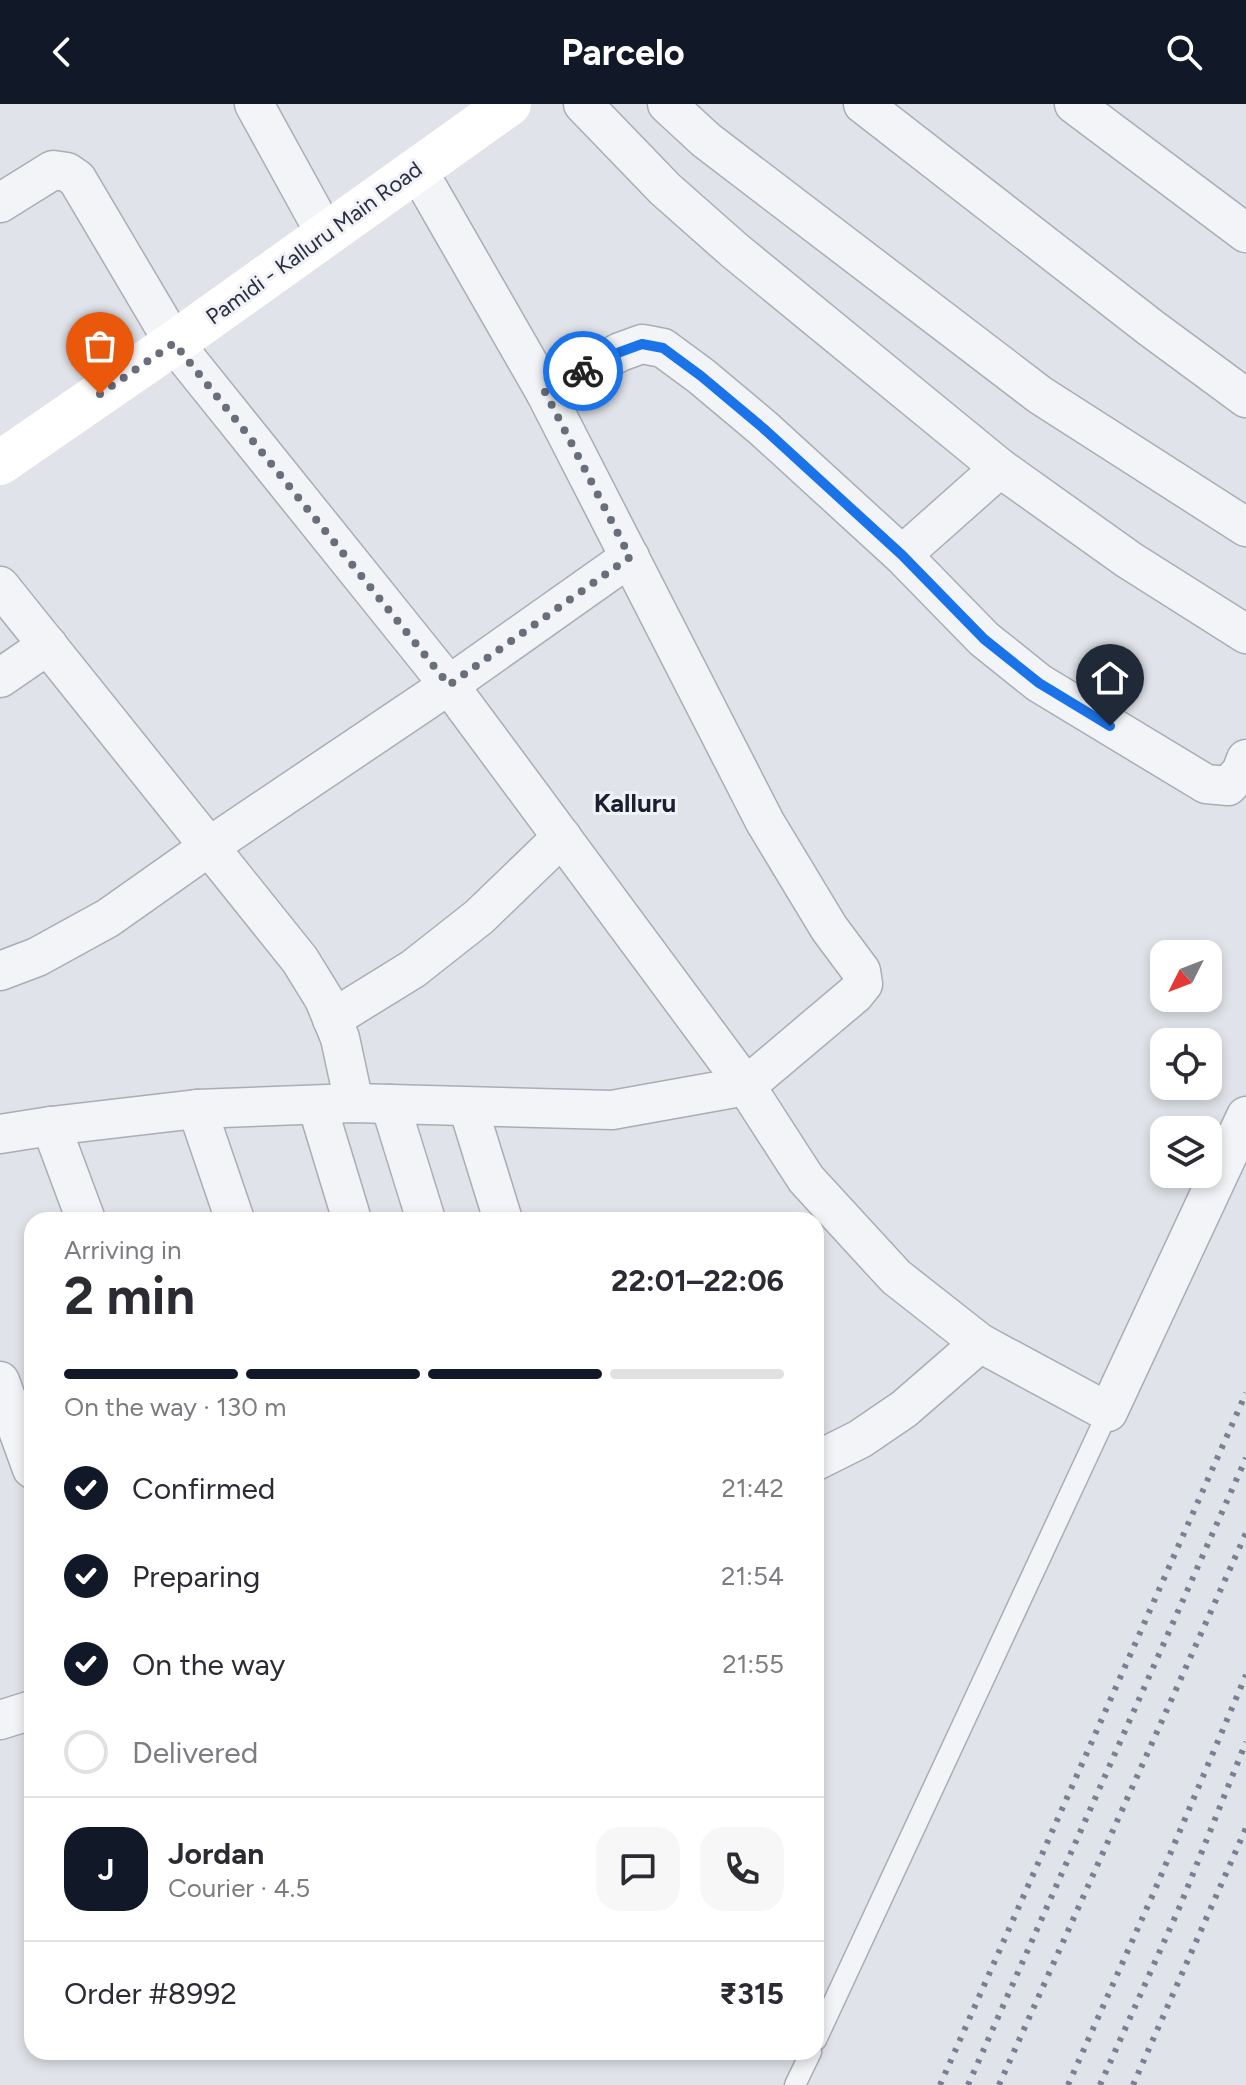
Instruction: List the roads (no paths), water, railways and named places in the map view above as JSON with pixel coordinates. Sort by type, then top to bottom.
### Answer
[{"type":"main road","name":"Pamidi - Kalluru Main Road","points":[[0,463],[509,104]]},
{"type":"street","points":[[254,104],[326,235]]},
{"type":"street","points":[[583,104],[665,189],[734,250],[1000,468],[1129,560],[1246,634]]},
{"type":"street","points":[[667,104],[706,140],[1040,395],[1246,527]]},
{"type":"street","points":[[863,104],[1246,398]]},
{"type":"street","points":[[1074,104],[1246,233]]},
{"type":"street","points":[[3,1127],[51,1126],[197,1109],[317,1105],[612,1110],[746,1086],[863,984],[861,971],[829,928],[765,822],[545,392],[417,169]]},
{"type":"street","points":[[0,203],[53,170],[67,172],[77,179],[174,343],[449,685],[746,1086],[806,1179],[896,1277],[980,1343],[1108,1412],[1246,1116]]},
{"type":"street","points":[[545,392],[620,352],[642,344],[663,348],[763,428],[902,555],[984,639],[1039,683],[1206,784],[1228,786],[1241,772],[1246,759]]},
{"type":"street","points":[[902,555],[1000,468]]},
{"type":"street","points":[[0,971],[37,957],[108,918],[630,557]]},
{"type":"street","points":[[0,586],[300,960],[324,999],[422,1212]]},
{"type":"street","points":[[0,678],[48,645]]},
{"type":"street","points":[[332,1019],[413,969],[479,917],[562,837]]},
{"type":"street","points":[[317,1105],[350,1212]]},
{"type":"street","points":[[468,1107],[501,1212]]},
{"type":"street","points":[[197,1109],[232,1212]]},
{"type":"street","points":[[51,1126],[83,1212]]},
{"type":"street","points":[[824,1457],[860,1439],[904,1409],[980,1343]]},
{"type":"street","points":[[0,1381],[24,1447]]},
{"type":"street","points":[[0,1720],[24,1712]]},
{"type":"lane","points":[[824,2023],[1108,1412]]},
{"type":"lane","points":[[795,2085],[807,2060]]},
{"type":"railway","points":[[940,2085],[1246,1393]]},
{"type":"railway","points":[[968,2085],[1246,1458]]},
{"type":"railway","points":[[999,2085],[1246,1533]]},
{"type":"railway","points":[[1068,2085],[1246,1675]]},
{"type":"railway","points":[[1100,2085],[1180,1906],[1246,1742]]},
{"type":"railway","points":[[1133,2085],[1246,1828]]},
{"type":"district","name":"Kalluru","points":[[635,803]]}]
